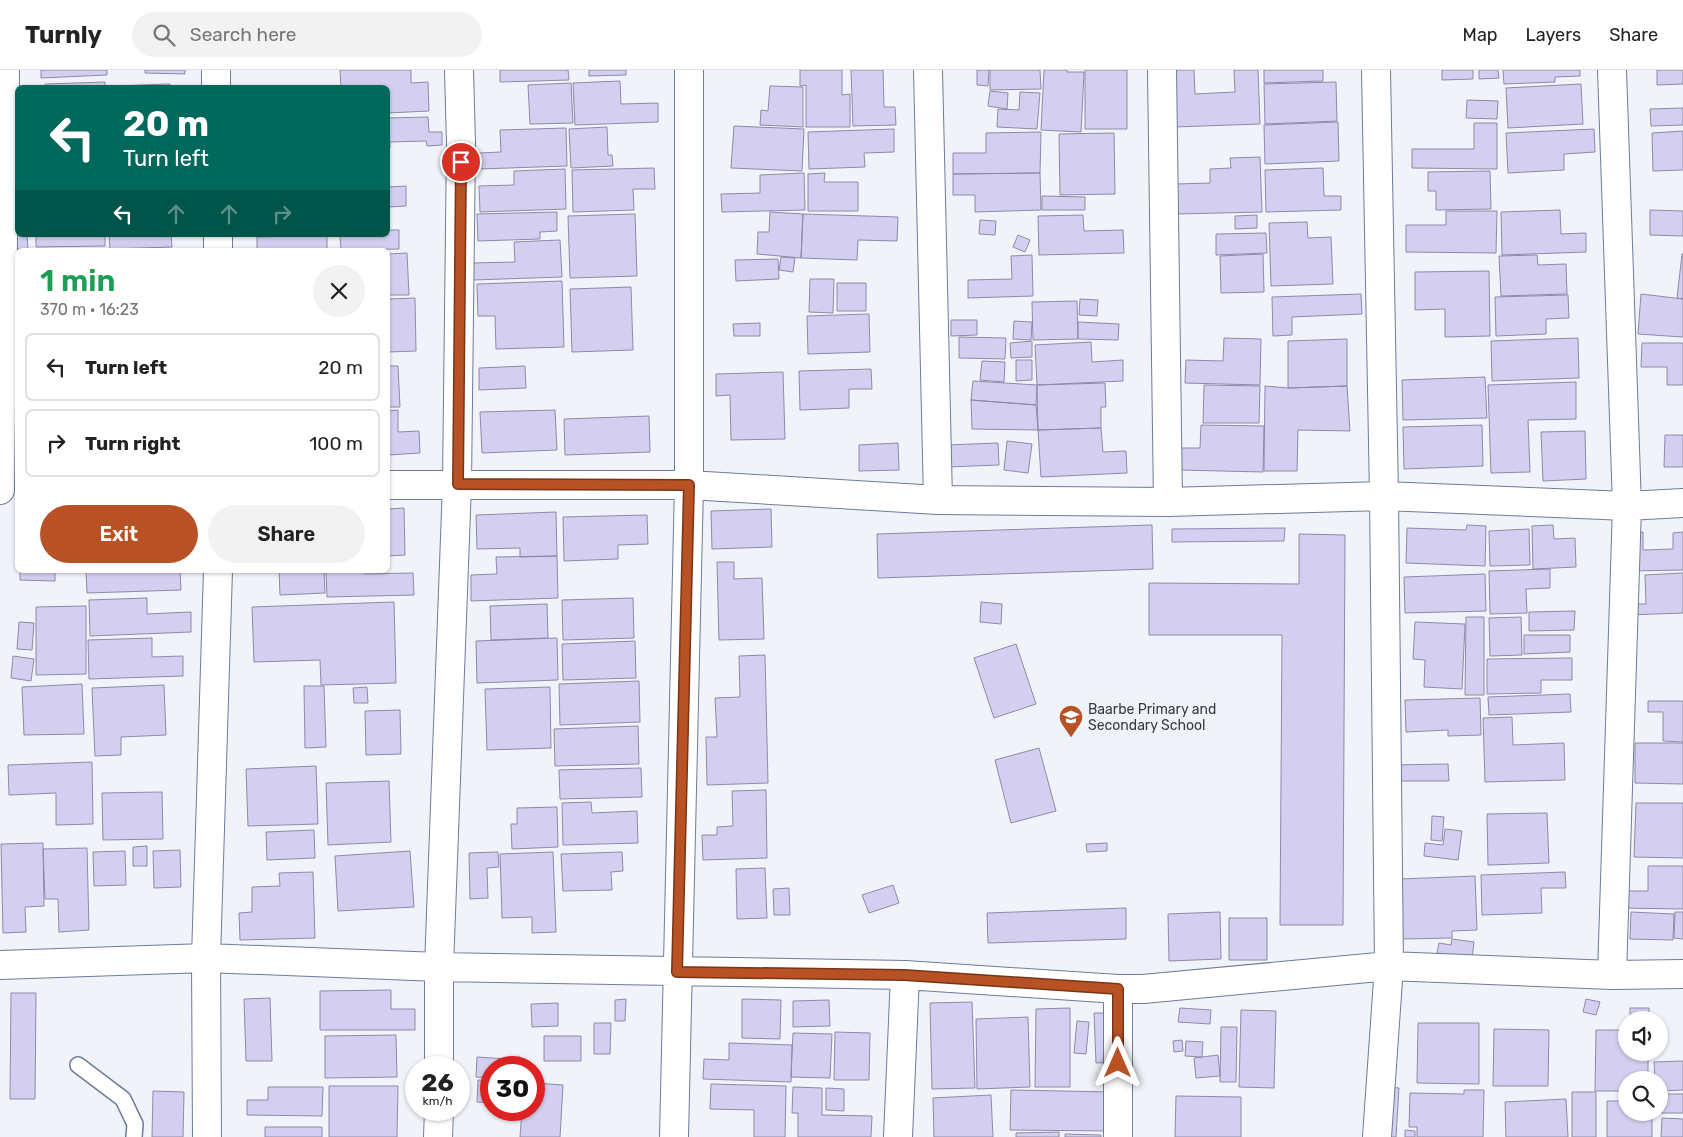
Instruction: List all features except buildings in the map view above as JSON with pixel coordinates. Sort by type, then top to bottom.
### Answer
[{"type":"street","points":[[5,70],[0,489],[15,489]]},
{"type":"street","points":[[216,70],[216,85]]},
{"type":"street","points":[[439,1056],[439,967],[458,484],[461,143],[459,70]]},
{"type":"street","points":[[674,1137],[689,485],[689,70]]},
{"type":"street","points":[[928,70],[938,500]]},
{"type":"street","points":[[1162,70],[1168,502]]},
{"type":"street","points":[[1376,70],[1384,496],[1389,966],[1377,1137]]},
{"type":"street","points":[[1612,70],[1628,506],[1612,975]]},
{"type":"street","points":[[390,485],[689,485],[938,500],[1168,502],[1384,496],[1628,506],[1683,503]]},
{"type":"street","points":[[207,1137],[206,958],[218,573]]},
{"type":"street","points":[[0,965],[206,958],[439,967],[904,975],[1118,989],[1143,989],[1389,966],[1612,975],[1683,974]]},
{"type":"street","points":[[898,1137],[904,975]]},
{"type":"street","points":[[1118,989],[1118,1137]]},
{"type":"street","points":[[438,1121],[438,1137]]},
{"type":"lane","points":[[78,1065],[123,1099],[135,1124],[134,1137]]},
{"type":"place","name":"Baarbe Primary and Secondary School","points":[[1071,738]]},
{"type":"route","points":[[461,162],[458,484],[689,485],[677,972],[904,975],[1118,989],[1118,1063]]}]
